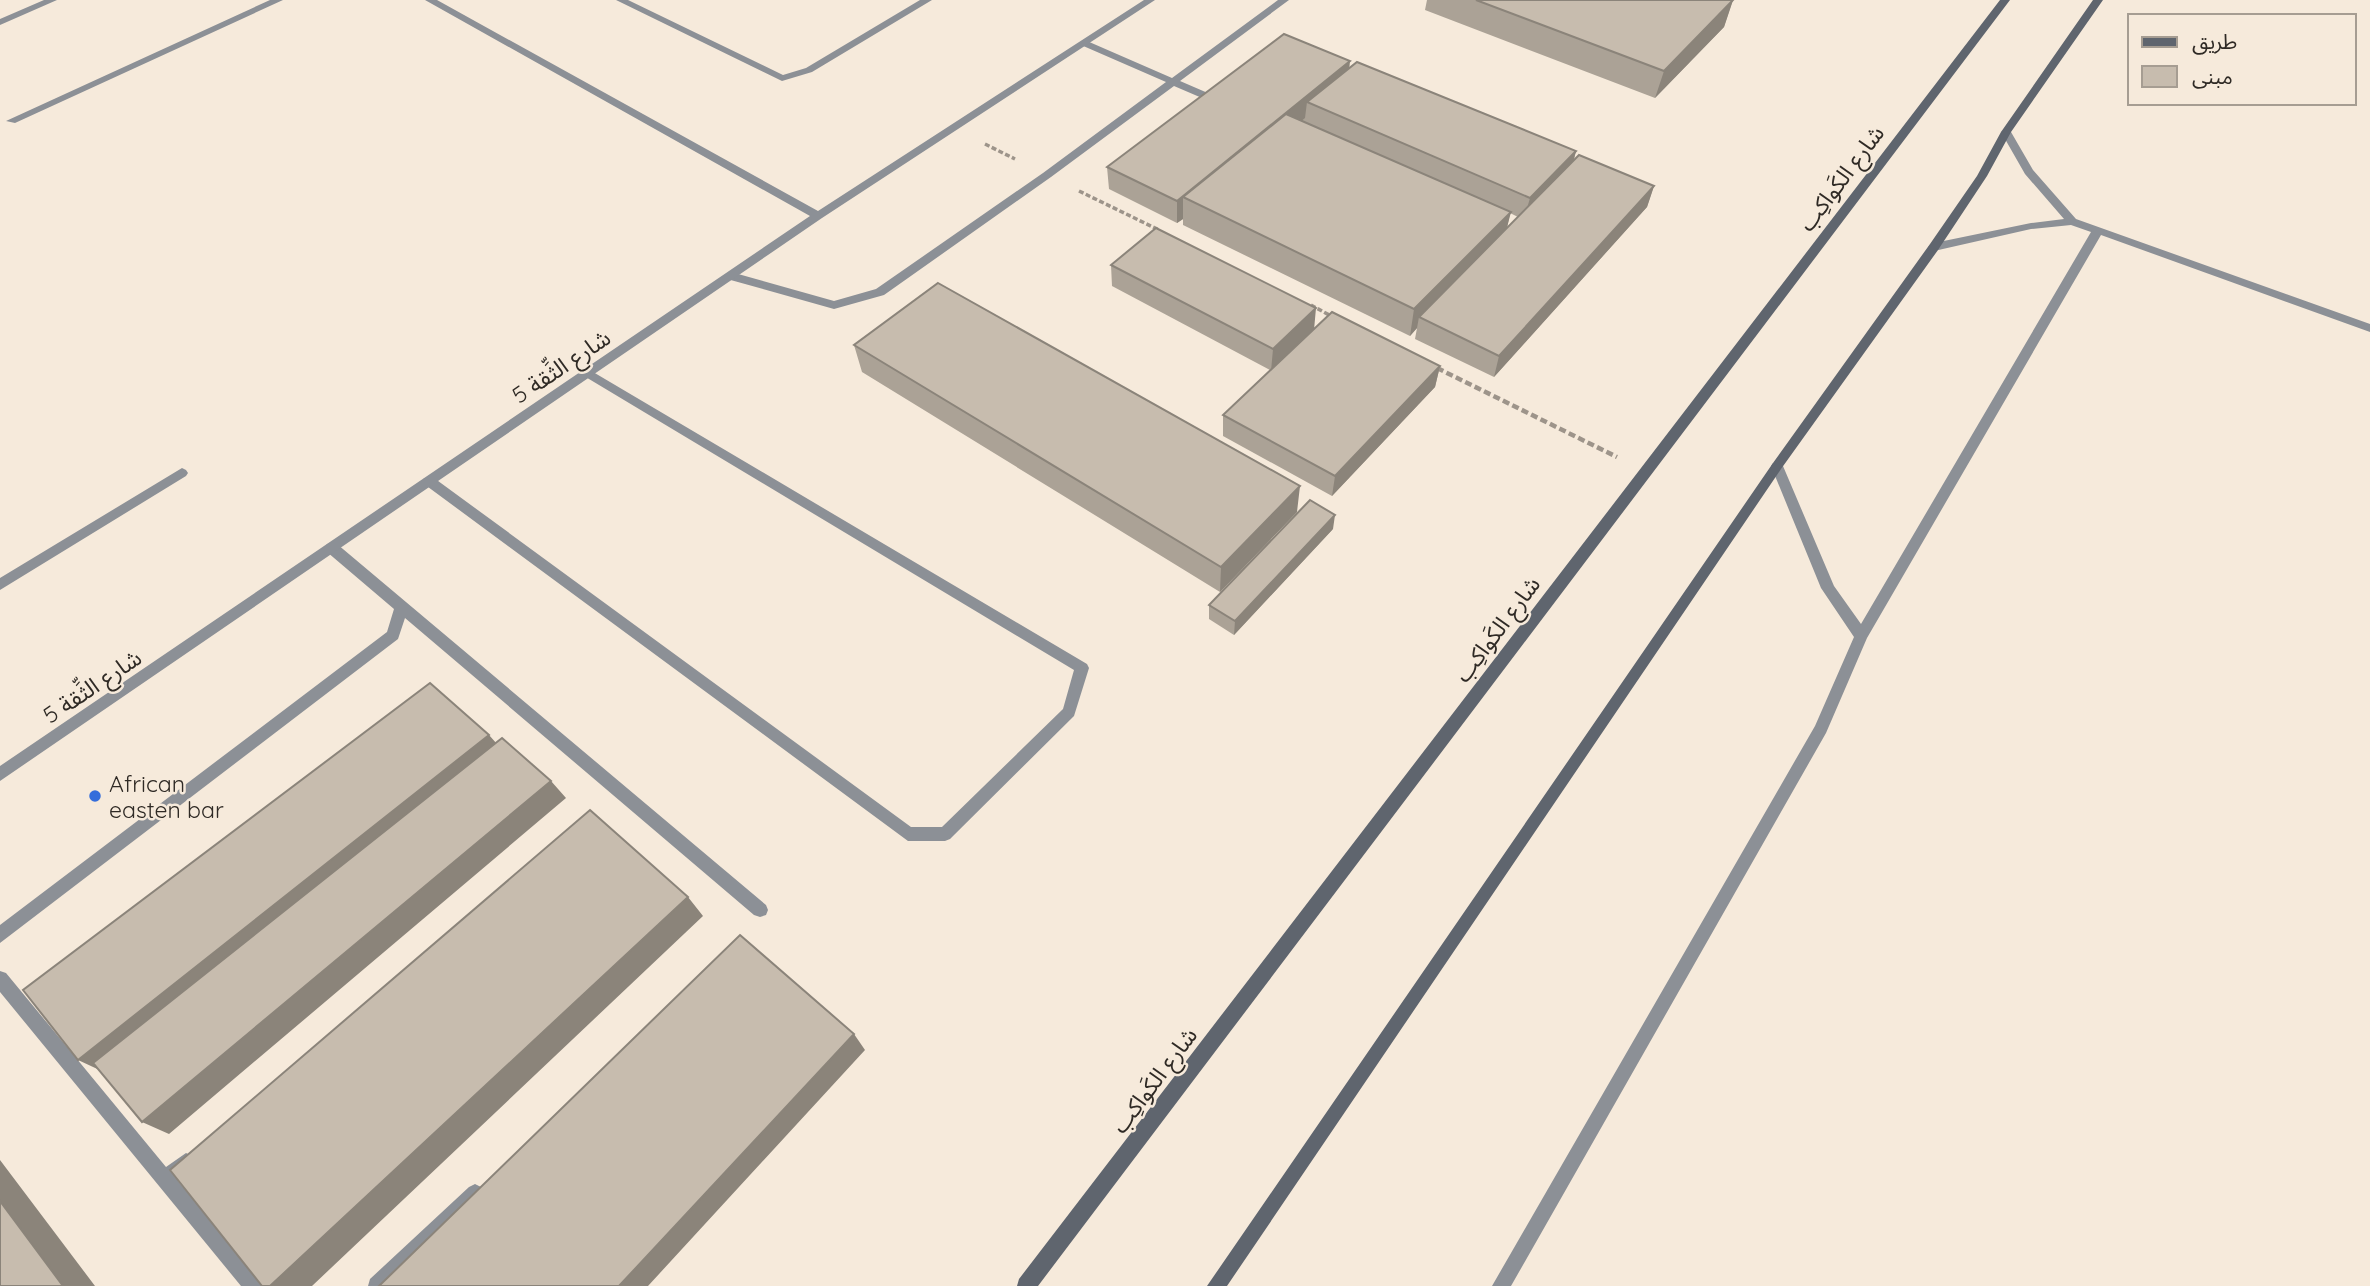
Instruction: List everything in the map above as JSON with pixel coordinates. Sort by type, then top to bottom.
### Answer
[{"type":"street","points":[[0,22],[52,0]]},
{"type":"street","points":[[10,121],[278,0]]},
{"type":"street","points":[[430,0],[818,216]]},
{"type":"street","points":[[621,0],[782,78],[809,70],[927,0]]},
{"type":"street","name":"شارع الثِّقة 5","points":[[0,774],[818,216],[1150,0]]},
{"type":"street","points":[[731,275],[834,306],[880,292],[1047,175],[1284,0]]},
{"type":"street","name":"شارع الكَواكِب","points":[[1026,1286],[2005,0]]},
{"type":"street","points":[[1216,1286],[1777,466],[1934,247],[1982,176],[2006,132],[2098,0]]},
{"type":"street","points":[[1084,43],[1221,102]]},
{"type":"street","points":[[2006,132],[2029,172],[2072,221]]},
{"type":"street","points":[[1934,247],[2031,226],[2072,221],[2370,328]]},
{"type":"street","points":[[1501,1286],[1821,729],[1861,636],[2098,230]]},
{"type":"street","points":[[429,481],[908,834],[945,834],[1069,712],[1082,668],[588,373]]},
{"type":"street","points":[[1777,466],[1828,589],[1861,636]]},
{"type":"street","points":[[0,584],[182,473]]},
{"type":"street","points":[[332,548],[760,910]]},
{"type":"street","points":[[0,935],[393,635],[401,607]]},
{"type":"street","points":[[0,979],[253,1286]]},
{"type":"street","points":[[165,1180],[197,1152]]},
{"type":"street","points":[[377,1286],[488,1180]]},
{"type":"path","points":[[953,128],[1159,230]]},
{"type":"path","points":[[1309,304],[1334,317]]},
{"type":"path","points":[[1434,366],[1646,471]]},
{"type":"building","points":[[1476,0],[1733,0],[1664,71]]},
{"type":"building","points":[[1284,34],[1350,61],[1177,201],[1107,167]]},
{"type":"building","points":[[1357,62],[1576,151],[1530,198],[1307,102]]},
{"type":"building","points":[[1286,114],[1511,212],[1414,309],[1183,197]]},
{"type":"building","points":[[1579,155],[1654,186],[1499,356],[1419,317]]},
{"type":"building","points":[[1156,228],[1316,308],[1273,349],[1111,265]]},
{"type":"building","points":[[938,283],[1300,486],[1221,567],[854,345]]},
{"type":"building","points":[[1332,312],[1440,366],[1335,476],[1223,415]]},
{"type":"building","points":[[1310,500],[1335,515],[1235,621],[1209,605]]},
{"type":"building","points":[[430,683],[489,735],[78,1060],[23,990]]},
{"type":"building","points":[[502,738],[551,781],[142,1122],[93,1063]]},
{"type":"building","points":[[590,810],[688,897],[270,1286],[262,1286],[170,1170]]},
{"type":"building","points":[[740,935],[854,1034],[619,1286],[379,1286]]},
{"type":"building","points":[[0,1201],[63,1286],[0,1286]]},
{"type":"place","name":"African easten bar","points":[[95,796]]}]
